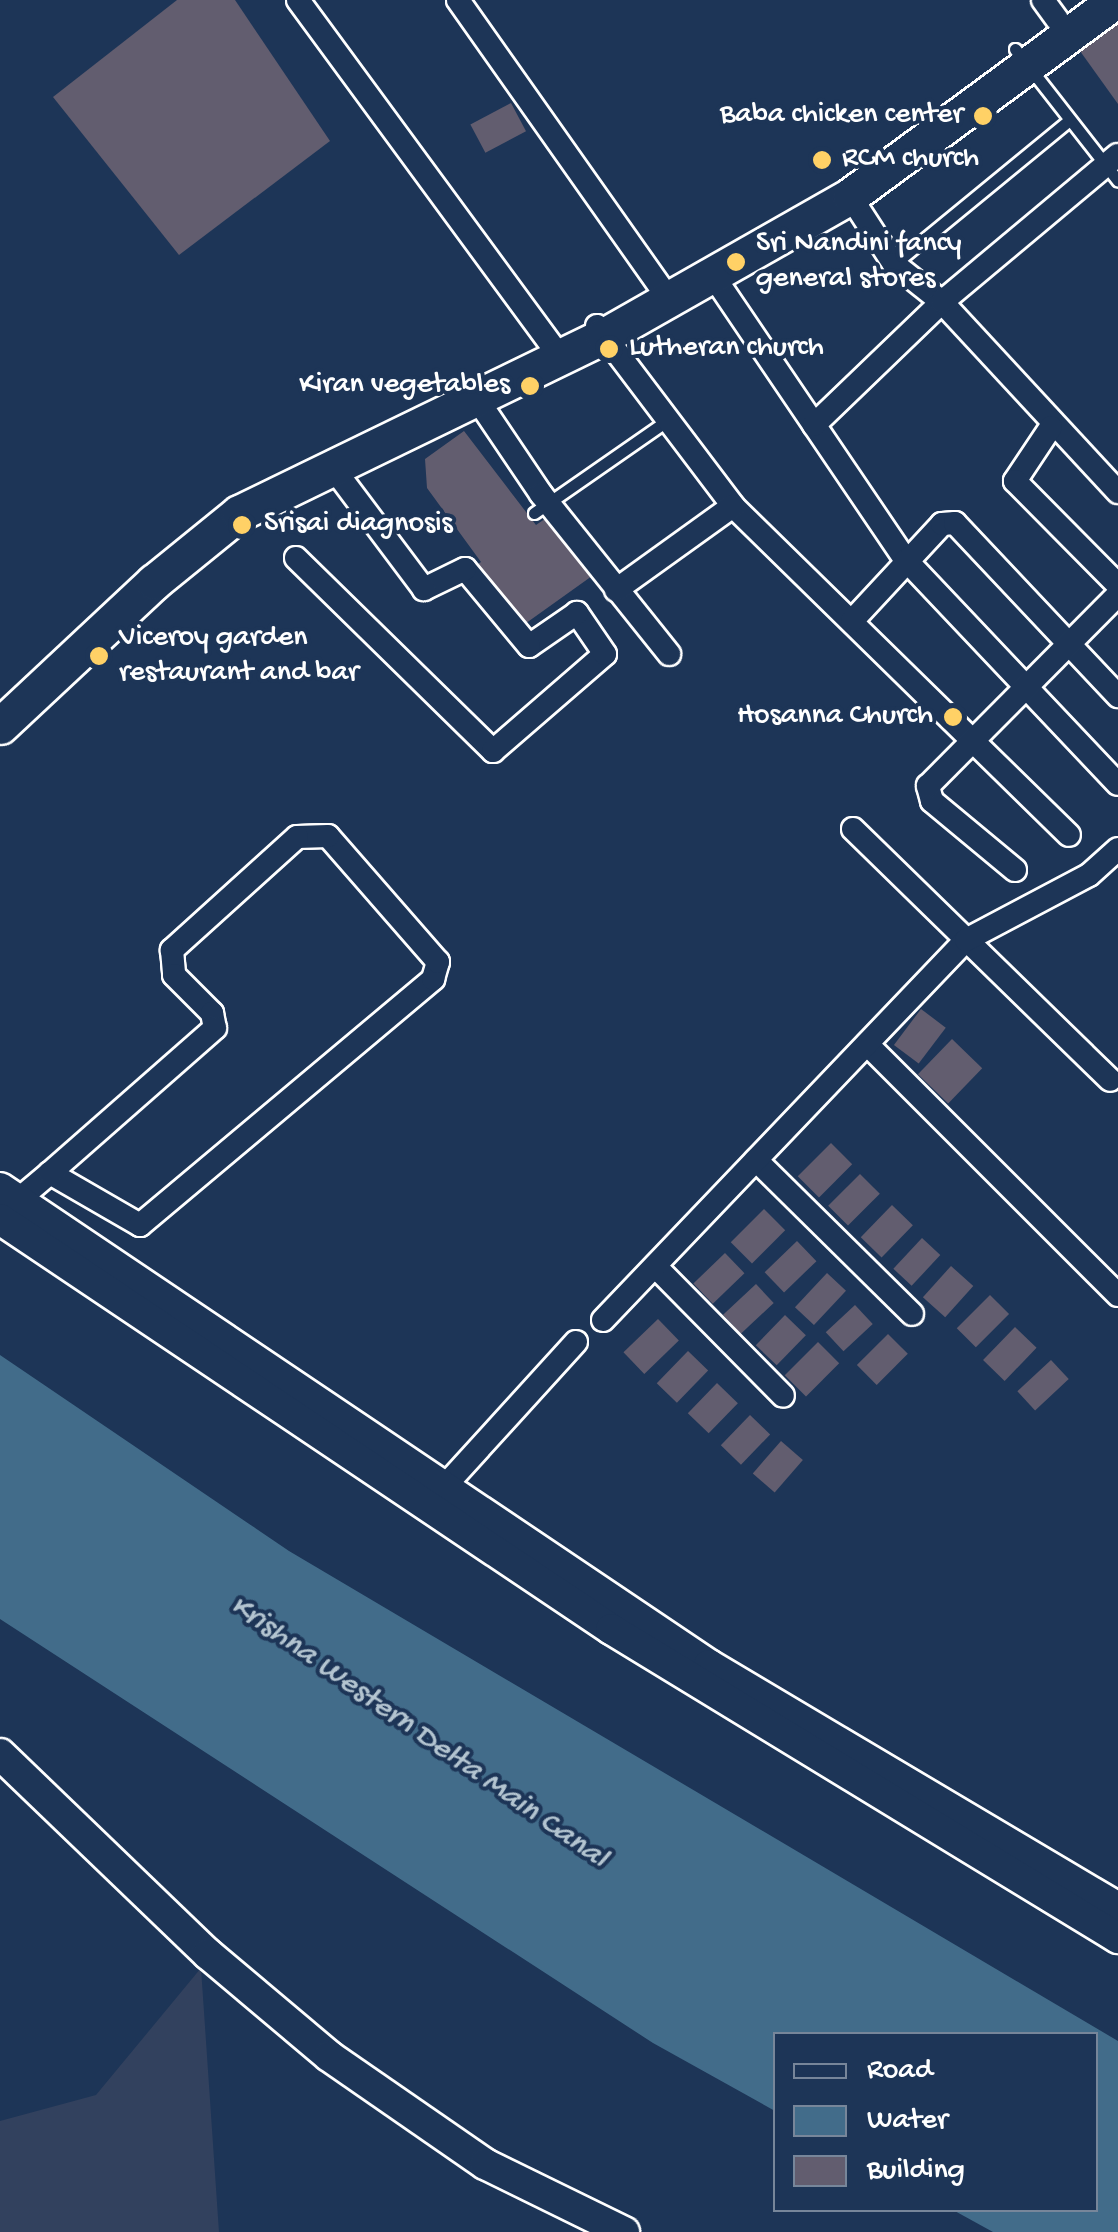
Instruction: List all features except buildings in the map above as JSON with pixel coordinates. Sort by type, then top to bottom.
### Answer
[{"type":"main road","points":[[0,704],[217,504],[272,472],[599,329],[665,291],[1021,57],[1116,0]]},
{"type":"main road","points":[[665,291],[712,274],[850,196],[1021,57],[1060,6]]},
{"type":"main road","points":[[0,726],[208,537],[272,494],[477,399],[557,350]]},
{"type":"main road","points":[[6,1202],[90,1265],[646,1638],[1118,1938]]},
{"type":"main road","points":[[646,1638],[1118,1908]]},
{"type":"main road","points":[[0,1754],[208,1954],[329,2056],[485,2164],[624,2232]]},
{"type":"street","points":[[298,0],[557,350]]},
{"type":"street","points":[[458,0],[665,291]]},
{"type":"street","points":[[814,424],[942,302],[1113,167]]},
{"type":"street","points":[[850,196],[894,264],[942,302],[1051,427],[1118,492]]},
{"type":"street","points":[[712,274],[906,560],[1118,784]]},
{"type":"street","points":[[599,329],[733,506],[1070,836]]},
{"type":"street","points":[[477,399],[542,508],[669,654]]},
{"type":"street","points":[[1051,427],[1015,481],[1118,586]]},
{"type":"street","points":[[296,558],[493,752],[605,654],[577,613],[529,646],[465,569],[424,589],[333,468]]},
{"type":"street","points":[[616,590],[733,506]]},
{"type":"street","points":[[852,622],[942,524],[955,522],[1118,696]]},
{"type":"street","points":[[1015,870],[927,792],[973,738],[1072,648],[1118,595]]},
{"type":"street","points":[[853,829],[1110,1080]]},
{"type":"street","points":[[6,1202],[50,1173],[215,1028],[212,1013],[174,975],[172,950],[297,837],[328,836],[438,962],[433,979],[140,1224],[50,1173]]},
{"type":"street","points":[[603,1320],[966,940],[1089,875],[1118,849]]},
{"type":"street","points":[[867,1044],[1118,1295]]},
{"type":"street","points":[[756,1160],[912,1314]]},
{"type":"street","points":[[655,1266],[783,1396]]},
{"type":"street","points":[[436,1496],[576,1342]]},
{"type":"lane","points":[[1021,57],[1069,120],[1113,167]]},
{"type":"lane","points":[[894,264],[1069,120]]},
{"type":"lane","points":[[542,508],[668,420]]},
{"type":"shaded area","points":[[201,1968],[219,2232],[0,2232],[0,2121],[96,2095]]},
{"type":"water","name":"Krishna Western Delta Main Canal","points":[[0,1355],[289,1551],[1118,2041],[1118,2232],[993,2232],[957,2212],[1098,2212],[1098,2032],[773,2032],[773,2110],[653,2043],[0,1619]]},
{"type":"place","name":"Baba chicken center","points":[[983,116]]},
{"type":"place","name":"RCM church","points":[[822,160]]},
{"type":"place","name":"Sri Nandini fancy general stores","points":[[736,262]]},
{"type":"place","name":"Lutheran church","points":[[609,349]]},
{"type":"place","name":"Kiran vegetables","points":[[530,386]]},
{"type":"place","name":"Srisai diagnosis","points":[[242,525]]},
{"type":"place","name":"Viceroy garden restaurant and bar","points":[[99,656]]},
{"type":"place","name":"Hosanna Church","points":[[953,717]]}]
